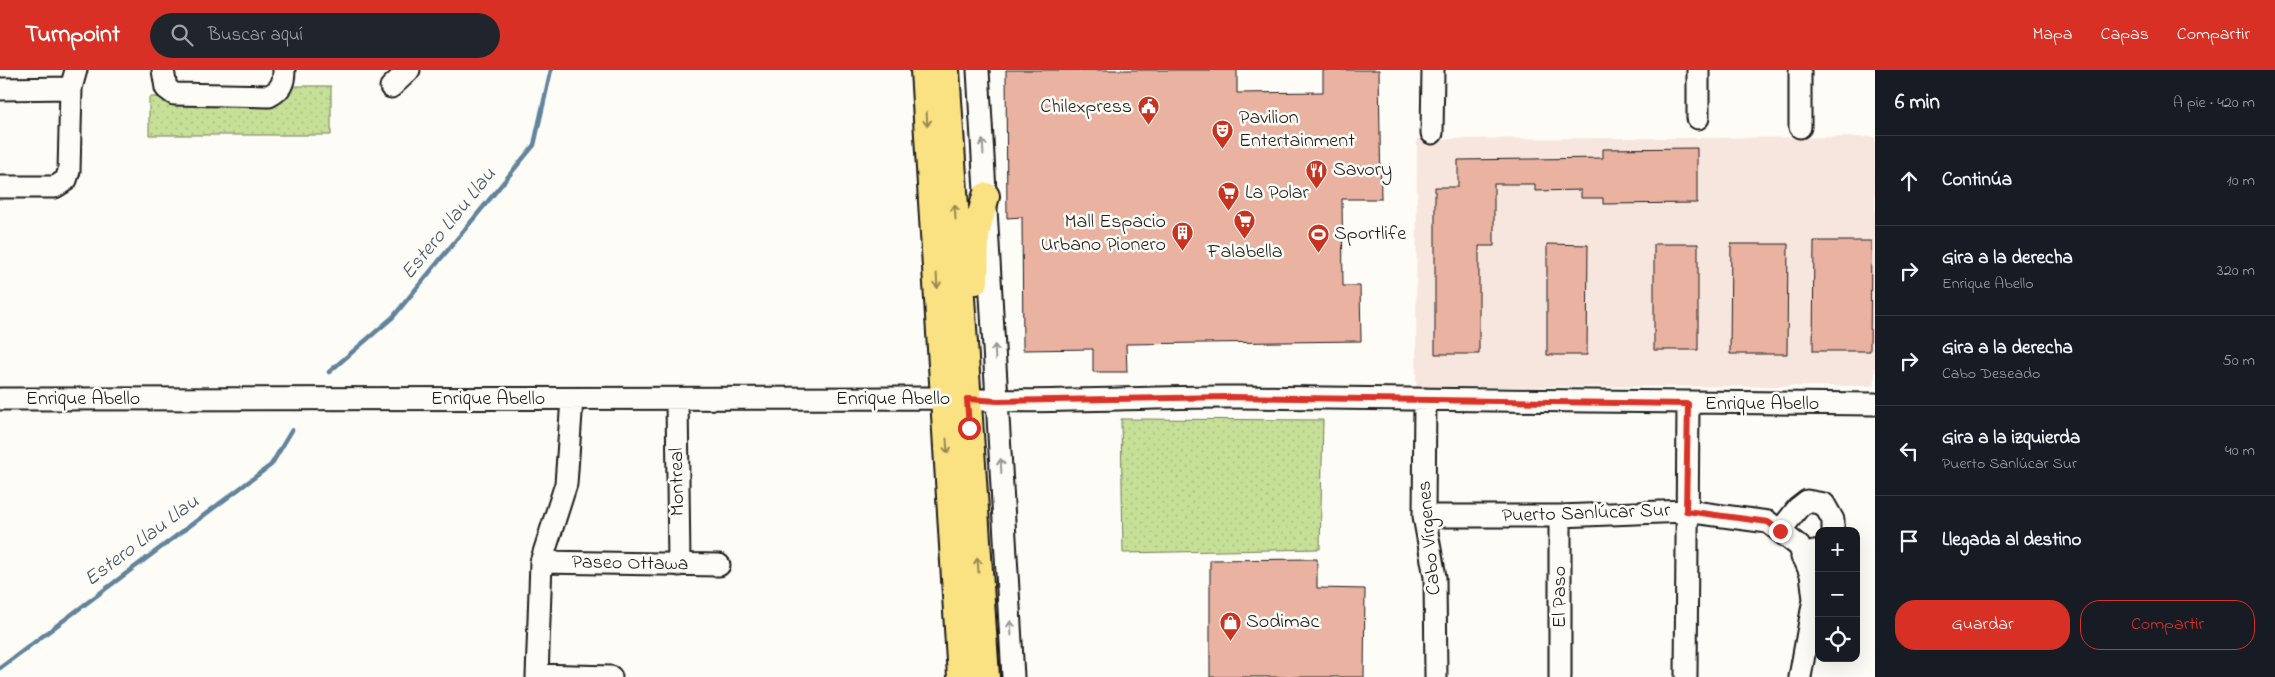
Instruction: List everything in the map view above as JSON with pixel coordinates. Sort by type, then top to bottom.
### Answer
[{"type":"main road","points":[[924,70],[955,398],[986,677]]},
{"type":"main road","points":[[946,70],[962,330],[955,398],[961,677]]},
{"type":"main road","points":[[962,330],[973,300],[976,233],[986,196]]},
{"type":"street","points":[[163,70],[164,84],[169,92],[181,95],[269,96],[282,80]]},
{"type":"street","points":[[391,87],[409,70]]},
{"type":"street","points":[[978,70],[1013,677]]},
{"type":"street","points":[[1432,133],[1433,70]]},
{"type":"street","points":[[1698,70],[1698,118]]},
{"type":"street","points":[[1800,70],[1800,127]]},
{"type":"street","points":[[0,89],[73,79],[69,171],[66,180],[55,187],[0,187]]},
{"type":"street","name":"Enrique Abello","points":[[0,399],[955,398],[998,401],[1221,397],[1688,404],[1875,404]]},
{"type":"street","points":[[572,399],[566,484],[541,562],[537,676],[611,677]]},
{"type":"street","name":"Montreal","points":[[677,399],[679,565]]},
{"type":"street","name":"Cabo Vírgenes","points":[[1425,399],[1424,516],[1435,577],[1436,677]]},
{"type":"street","points":[[1686,677],[1688,404]]},
{"type":"street","points":[[1780,531],[1798,508],[1807,502],[1824,504],[1833,520],[1833,527]]},
{"type":"street","name":"Puerto Sanlúcar Sur","points":[[1424,516],[1560,516],[1686,511],[1768,522],[1807,551]]},
{"type":"street","name":"El Paso","points":[[1560,516],[1560,677]]},
{"type":"street","points":[[1800,677],[1814,599],[1807,551]]},
{"type":"street","name":"Paseo Ottawa","points":[[541,562],[720,565]]},
{"type":"shaded area","points":[[1875,137],[1875,386],[1416,387],[1417,139]]},
{"type":"green space","points":[[294,86],[331,86],[331,135],[149,135],[149,97],[161,97],[174,105],[273,106],[286,99]]},
{"type":"green space","points":[[1121,419],[1323,420],[1320,549],[1123,553]]},
{"type":"building","name":"Mall Espacio Urbano Pionero","points":[[1006,70],[1237,70],[1237,93],[1323,92],[1323,70],[1379,70],[1381,199],[1342,199],[1343,286],[1360,286],[1361,341],[1126,344],[1127,372],[1093,372],[1093,349],[1023,350],[1022,217],[1007,218]]},
{"type":"building","points":[[1697,148],[1697,203],[1603,204],[1603,198],[1581,198],[1581,190],[1535,191],[1535,184],[1494,184],[1494,246],[1479,246],[1479,354],[1435,354],[1435,187],[1458,187],[1458,160],[1603,158],[1603,149]]},
{"type":"building","points":[[1814,241],[1871,241],[1870,351],[1813,351]]},
{"type":"building","points":[[1547,244],[1588,245],[1587,355],[1547,355]]},
{"type":"building","points":[[1654,244],[1698,244],[1698,350],[1654,350]]},
{"type":"building","points":[[1731,244],[1788,244],[1787,354],[1730,354]]},
{"type":"building","points":[[1317,559],[1317,588],[1365,589],[1364,677],[1210,677],[1210,560]]},
{"type":"waterway","name":"Estero Llau Llau","points":[[329,372],[393,317],[534,145],[551,70]]},
{"type":"waterway","name":"Estero Llau Llau","points":[[0,668],[271,465],[292,430]]},
{"type":"place","name":"Chilexpress","points":[[1148,126]]},
{"type":"place","name":"Pavilion Entertainment","points":[[1223,149]]},
{"type":"place","name":"Savory","points":[[1317,189]]},
{"type":"place","name":"La Polar","points":[[1229,212]]},
{"type":"place","name":"Falabella","points":[[1245,239]]},
{"type":"place","name":"Mall Espacio Urbano Pionero","points":[[1182,252]]},
{"type":"place","name":"Sportlife","points":[[1318,253]]},
{"type":"place","name":"Sodimac","points":[[1230,641]]},
{"type":"route","points":[[969,428],[967,399],[998,401],[1230,397],[1490,399],[1688,404],[1686,511],[1768,522],[1780,531]]}]
